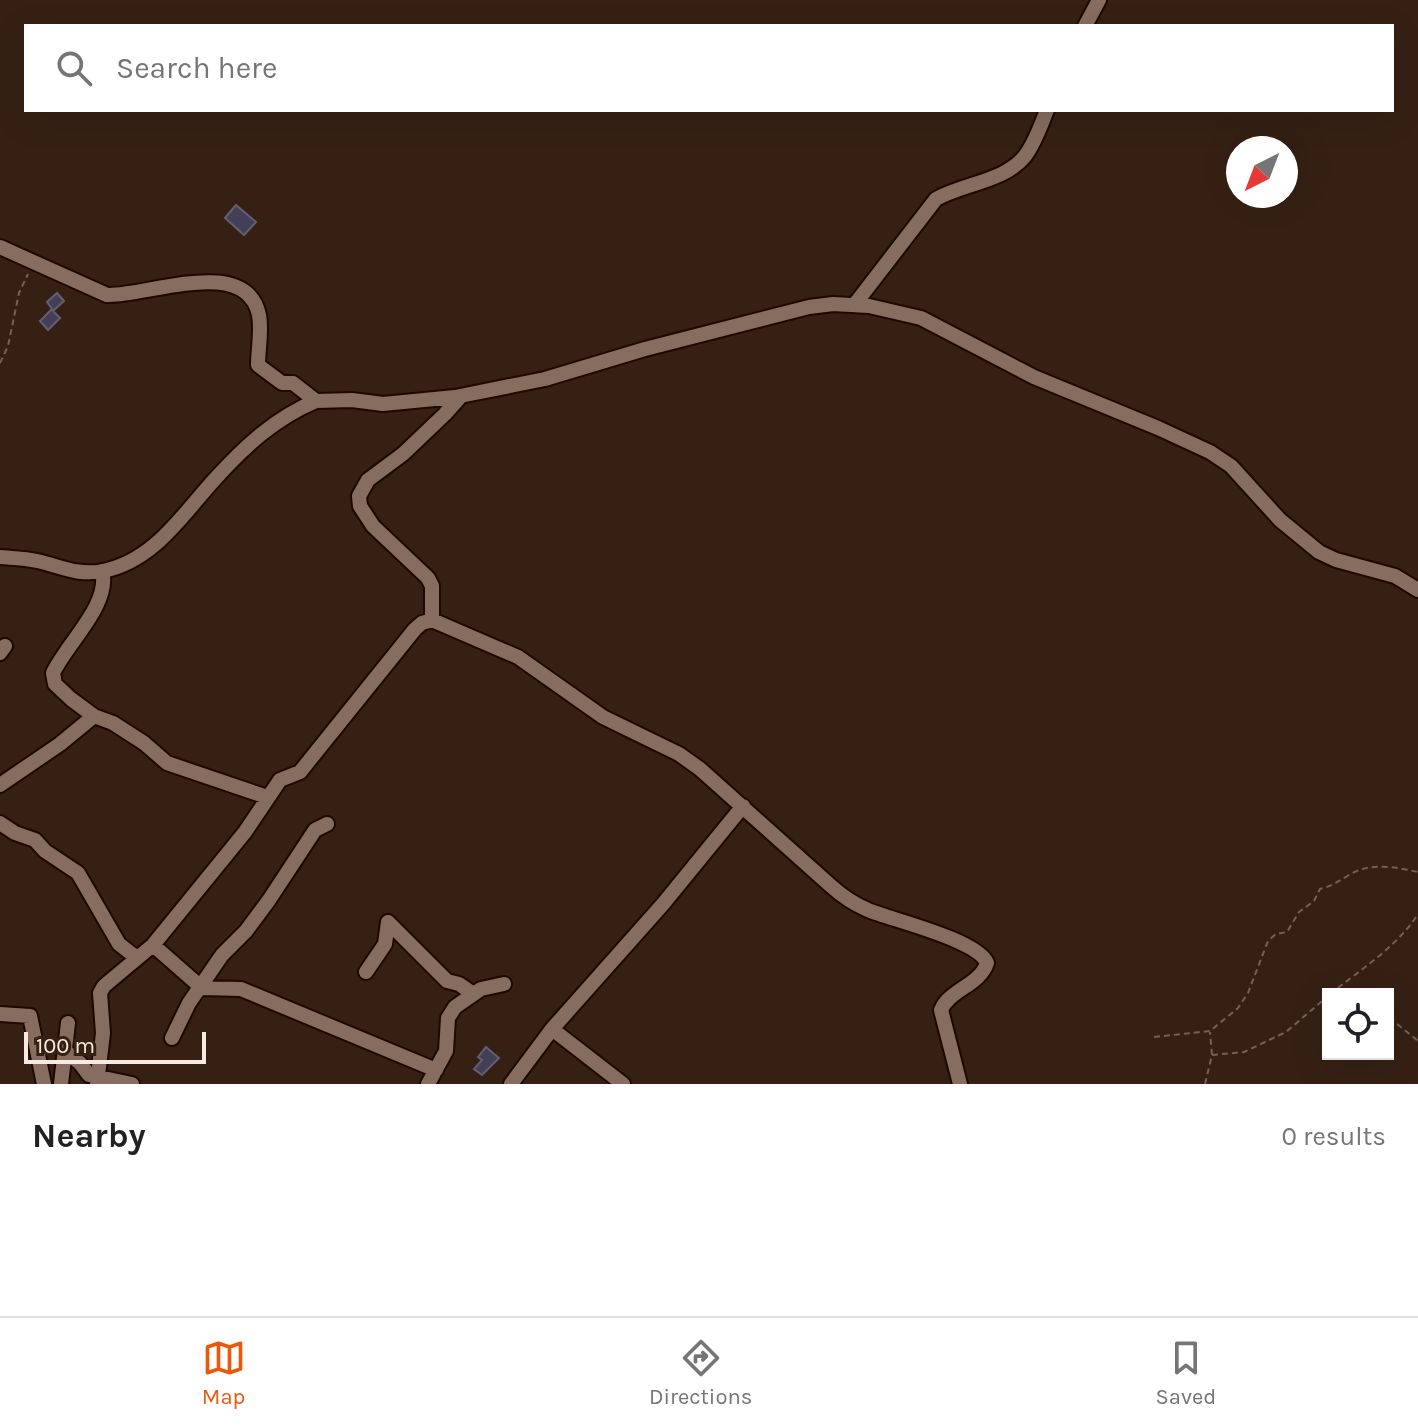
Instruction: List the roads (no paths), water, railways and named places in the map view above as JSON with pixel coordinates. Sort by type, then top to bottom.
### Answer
[{"type":"street","points":[[1086,24],[1099,0]]},
{"type":"street","points":[[855,304],[936,199],[996,176],[1018,164],[1032,146],[1046,112]]},
{"type":"street","points":[[0,247],[107,295],[124,296],[146,289],[208,282],[232,284],[249,297],[259,314],[258,365],[282,383],[293,383],[316,401]]},
{"type":"street","points":[[0,557],[37,561],[65,571],[102,571],[136,559],[167,534],[242,451],[284,416],[316,401],[352,400],[383,404],[461,396],[545,379],[645,349],[798,310],[855,304],[921,318],[1034,377],[1210,452],[1231,466],[1280,520],[1319,552],[1336,560],[1395,576],[1418,590]]},
{"type":"street","points":[[284,416],[291,404],[293,383]]},
{"type":"street","points":[[432,620],[432,586],[428,578],[373,526],[360,506],[359,496],[368,480],[403,454],[461,396]]},
{"type":"street","points":[[102,571],[104,579],[98,604],[62,654],[53,673],[58,688],[94,716],[135,738],[167,763],[267,797]]},
{"type":"street","points":[[97,1080],[103,1033],[100,993],[109,980],[153,945],[245,832],[280,780],[300,772],[415,629],[432,620],[518,657],[603,717],[679,754],[853,903],[941,934],[986,957],[985,970],[947,1000],[941,1010],[960,1084]]},
{"type":"street","points":[[0,785],[60,744],[94,716]]},
{"type":"street","points":[[511,1084],[552,1029],[663,904],[743,806]]},
{"type":"street","points":[[0,823],[15,833],[35,840],[45,851],[78,873],[119,944],[137,958]]},
{"type":"street","points":[[172,1038],[189,1003],[222,955],[246,931],[277,890],[315,830],[327,824]]},
{"type":"street","points":[[366,972],[385,944],[388,922],[447,981],[459,984],[472,993]]},
{"type":"street","points":[[153,945],[202,988],[241,989],[436,1070]]},
{"type":"street","points":[[428,1084],[446,1051],[448,1018],[455,1007],[472,993],[504,984]]},
{"type":"street","points":[[0,1014],[30,1016],[44,1084]]},
{"type":"street","points":[[61,1084],[68,1023]]},
{"type":"street","points":[[552,1029],[623,1084]]},
{"type":"street","points":[[65,1051],[97,1080],[132,1084]]}]
